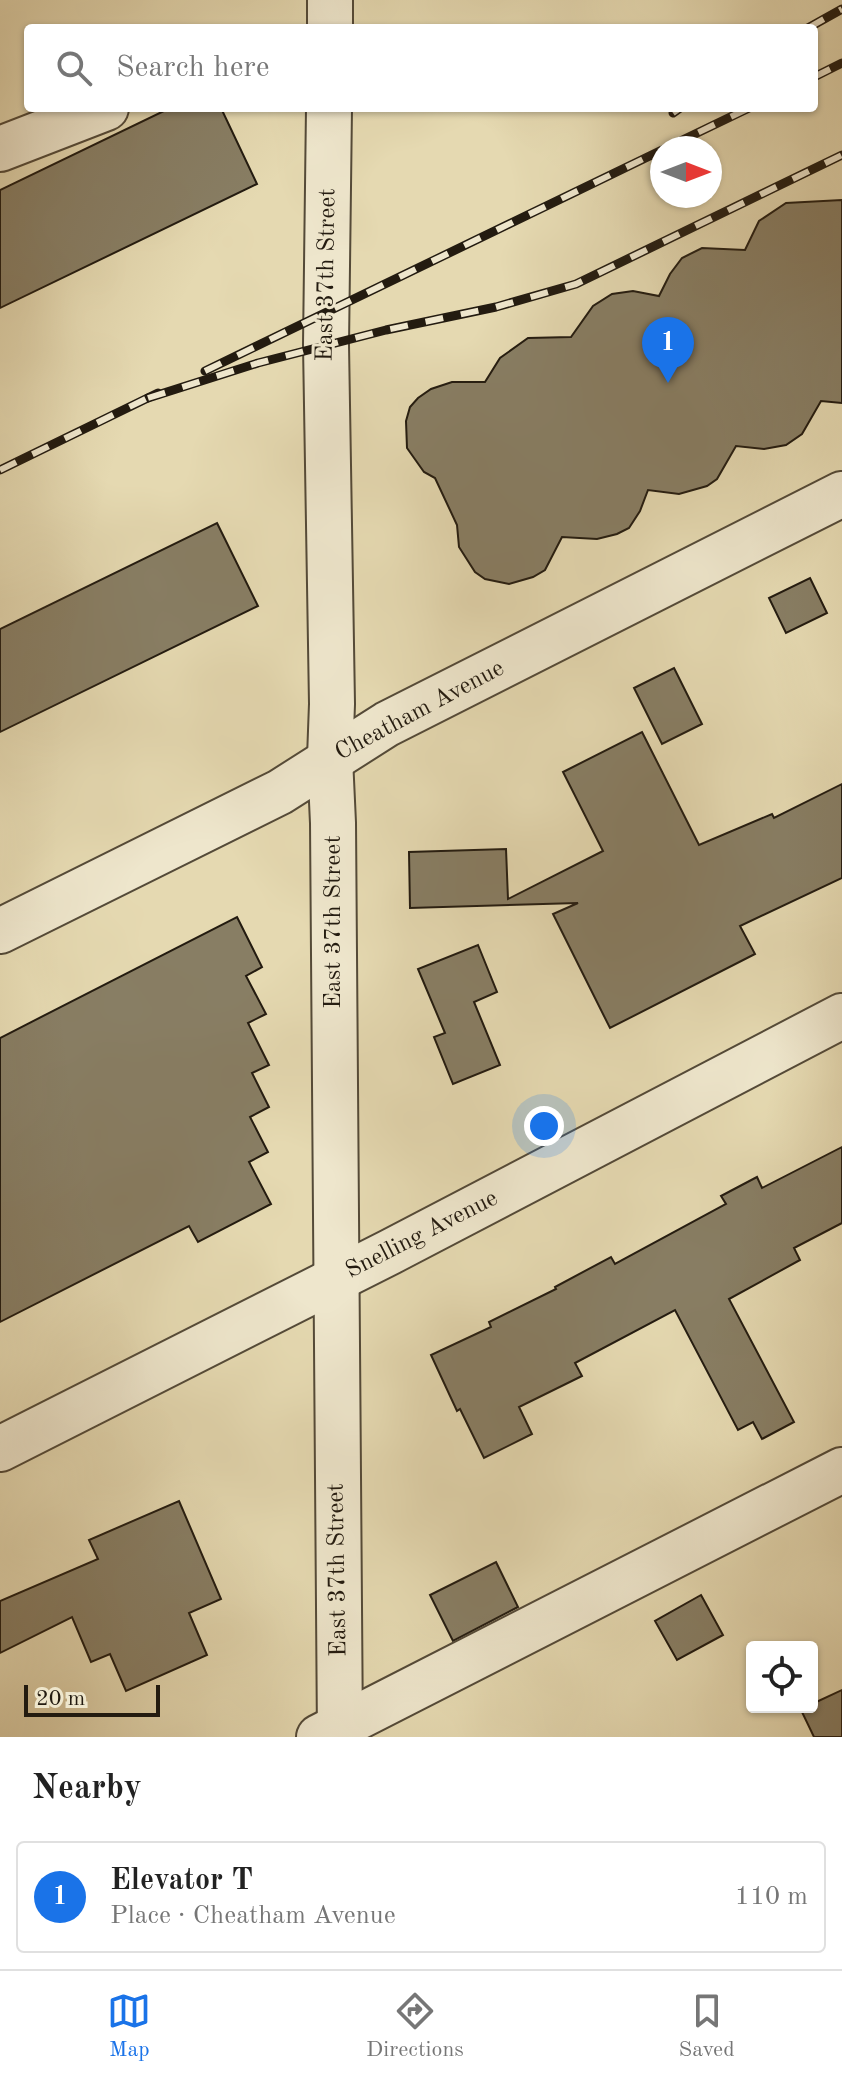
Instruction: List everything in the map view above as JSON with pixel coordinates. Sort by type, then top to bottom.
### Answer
[{"type":"street","points":[[0,149],[96,112]]},
{"type":"street","name":"East 37th Street","points":[[329,112],[326,345],[332,704],[330,758],[334,839],[333,1734]]},
{"type":"street","name":"Cheatham Avenue","points":[[0,931],[280,792],[387,724],[842,494]]},
{"type":"street","name":"Snelling Avenue","points":[[0,1449],[335,1280],[842,1016]]},
{"type":"street","points":[[333,1734],[842,1470]]},
{"type":"building","points":[[162,112],[223,112],[257,184],[0,308],[0,190]]},
{"type":"building","points":[[842,200],[842,403],[821,401],[802,434],[786,445],[764,449],[736,446],[717,479],[707,486],[679,494],[648,490],[629,528],[617,534],[597,539],[562,537],[545,570],[533,577],[509,584],[485,579],[475,572],[459,547],[457,525],[435,478],[424,472],[407,448],[406,421],[410,407],[418,398],[431,389],[452,382],[485,382],[500,358],[528,338],[571,337],[593,306],[612,294],[633,291],[659,296],[682,258],[702,248],[745,250],[759,221],[786,203]]},
{"type":"building","points":[[217,523],[258,606],[0,732],[0,629]]},
{"type":"building","points":[[810,578],[827,613],[786,633],[769,598]]},
{"type":"building","points":[[674,668],[702,724],[662,744],[634,688]]},
{"type":"building","points":[[642,732],[699,845],[772,814],[774,818],[842,784],[842,878],[740,926],[755,954],[610,1028],[553,914],[578,903],[410,908],[409,852],[506,849],[508,899],[603,851],[563,772]]},
{"type":"building","points":[[237,917],[262,967],[246,976],[266,1014],[248,1023],[269,1065],[252,1073],[269,1107],[250,1117],[268,1152],[249,1162],[271,1204],[198,1242],[189,1226],[0,1322],[0,1038]]},
{"type":"building","points":[[478,945],[497,992],[474,1002],[500,1065],[453,1084],[434,1037],[445,1033],[418,969]]},
{"type":"building","points":[[842,1147],[842,1223],[794,1248],[800,1260],[729,1299],[794,1422],[762,1439],[753,1422],[738,1430],[675,1310],[575,1363],[582,1376],[519,1407],[532,1434],[484,1458],[460,1409],[457,1411],[431,1355],[491,1327],[489,1322],[611,1257],[615,1264],[726,1204],[721,1196],[757,1177],[762,1188]]},
{"type":"building","points":[[179,1501],[221,1599],[189,1613],[207,1655],[126,1691],[110,1654],[91,1662],[72,1617],[0,1653],[0,1601],[98,1559],[89,1540]]},
{"type":"building","points":[[496,1562],[518,1607],[453,1641],[430,1595]]},
{"type":"building","points":[[701,1595],[723,1635],[677,1660],[655,1621]]},
{"type":"building","points":[[842,1690],[842,1737],[814,1737],[802,1713],[818,1713],[818,1701]]},
{"type":"railway","points":[[815,24],[842,9]]},
{"type":"railway","points":[[818,75],[842,63]]},
{"type":"railway","points":[[691,136],[741,112]]},
{"type":"railway","points":[[148,398],[258,363],[386,330],[496,307],[576,284],[842,155]]},
{"type":"railway","points":[[205,371],[650,156]]},
{"type":"railway","points":[[0,470],[158,393]]},
{"type":"place","name":"Elevator T","points":[[668,383]]}]
